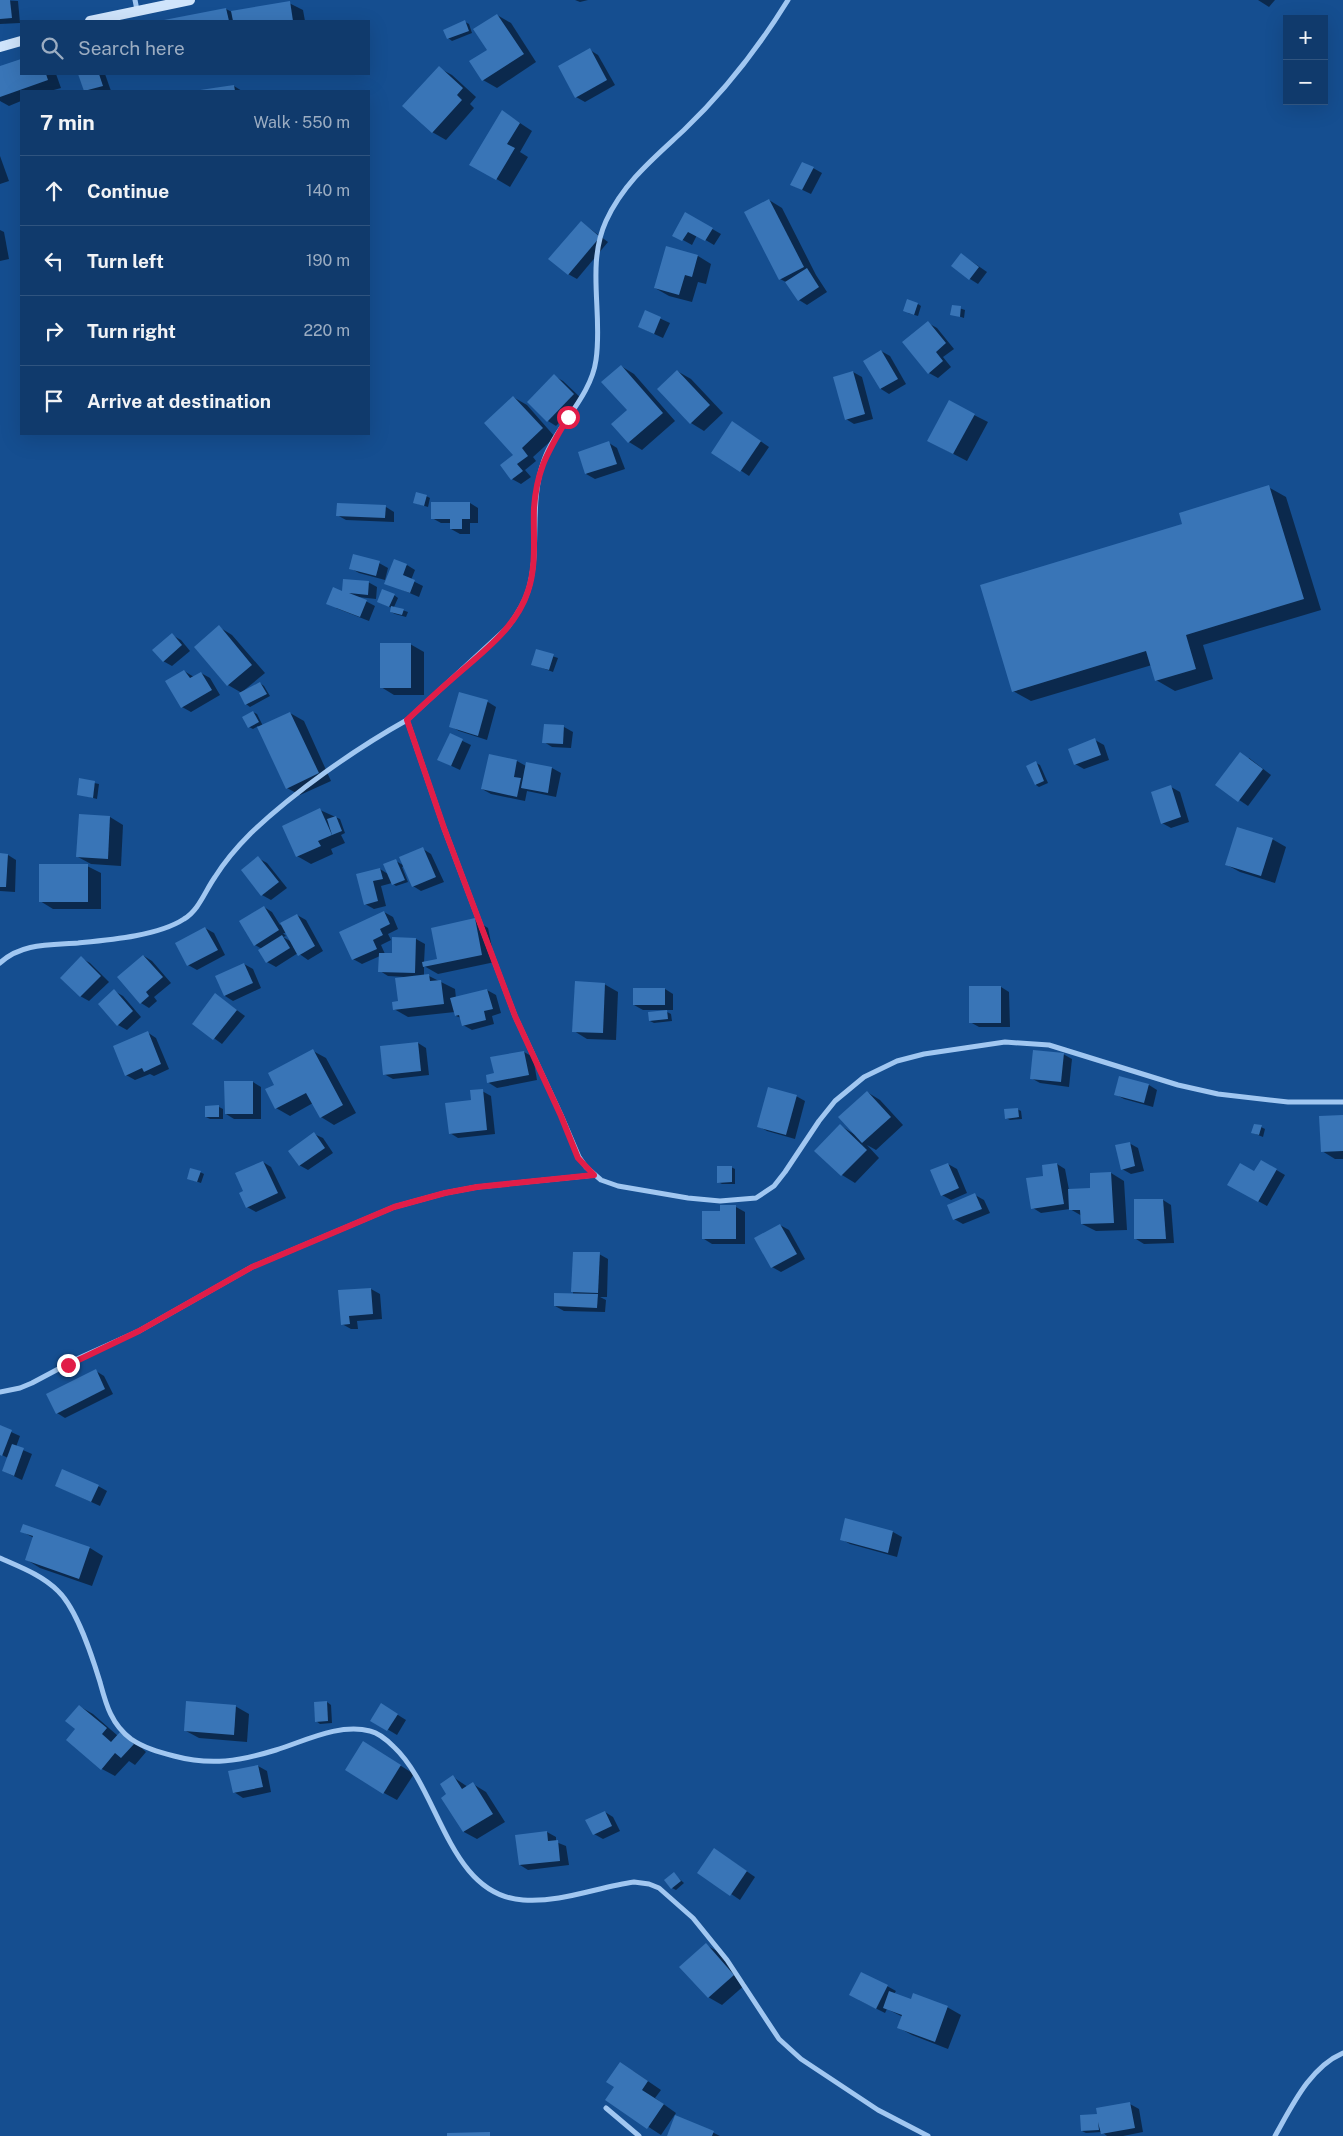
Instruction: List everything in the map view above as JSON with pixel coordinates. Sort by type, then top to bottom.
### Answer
[{"type":"street","points":[[93,20],[136,5],[190,0]]},
{"type":"street","points":[[0,963],[8,956],[22,949],[152,931],[184,919],[195,911],[216,875],[251,833],[287,802],[348,758],[407,720],[508,627],[520,610],[528,591],[532,569],[534,507],[544,458],[589,384],[596,360],[596,268],[605,223],[616,202],[642,168],[683,131],[741,68],[788,0]]},
{"type":"street","points":[[0,47],[20,41]]},
{"type":"street","points":[[407,720],[444,828],[515,1016],[578,1158],[594,1175],[618,1186],[688,1198],[720,1201],[756,1198],[774,1186],[818,1121],[835,1101],[864,1077],[897,1061],[924,1054],[1005,1042],[1049,1045],[1178,1085],[1218,1094],[1288,1102],[1343,1102]]},
{"type":"street","points":[[0,1392],[26,1386],[139,1331],[252,1267],[394,1207],[445,1193],[477,1187],[594,1175]]},
{"type":"street","points":[[0,1558],[42,1578],[65,1599],[82,1631],[110,1714],[121,1730],[132,1740],[151,1749],[175,1756],[214,1763],[267,1752],[343,1730],[370,1731],[384,1738],[410,1764],[422,1783],[463,1864],[490,1891],[503,1897],[537,1900],[634,1882],[649,1884],[659,1888],[693,1918],[727,1960],[780,2039],[800,2059],[878,2110],[928,2136]]},
{"type":"street","points":[[1275,2136],[1297,2098],[1322,2066],[1343,2053]]},
{"type":"street","points":[[606,2108],[639,2136]]},
{"type":"building","points":[[0,0],[10,0],[12,18],[0,19]]},
{"type":"building","points":[[290,1],[293,20],[233,20],[231,11]]},
{"type":"building","points":[[226,8],[229,20],[164,20]]},
{"type":"building","points":[[497,14],[524,54],[482,81],[469,61],[487,50],[473,29]]},
{"type":"building","points":[[465,20],[469,31],[447,39],[443,30]]},
{"type":"building","points":[[590,48],[607,80],[575,98],[558,66]]},
{"type":"building","points":[[20,59],[20,75],[46,75],[48,80],[0,97],[0,66]]},
{"type":"building","points":[[439,66],[463,88],[457,95],[462,100],[432,133],[402,106]]},
{"type":"building","points":[[78,75],[99,75],[103,86],[84,90]]},
{"type":"building","points":[[234,85],[235,90],[200,90]]},
{"type":"building","points":[[502,110],[520,123],[507,144],[515,148],[496,180],[469,165]]},
{"type":"building","points":[[802,162],[814,167],[802,190],[790,185]]},
{"type":"building","points":[[769,199],[804,267],[779,280],[744,212]]},
{"type":"building","points":[[685,212],[713,228],[705,241],[688,232],[682,241],[672,236]]},
{"type":"building","points":[[581,221],[600,237],[568,275],[548,259]]},
{"type":"building","points":[[666,246],[698,255],[692,277],[685,275],[679,295],[654,288]]},
{"type":"building","points":[[961,253],[979,267],[969,280],[951,266]]},
{"type":"building","points":[[807,268],[819,287],[798,301],[785,282]]},
{"type":"building","points":[[907,299],[918,303],[914,315],[903,311]]},
{"type":"building","points":[[952,305],[961,306],[960,317],[950,315]]},
{"type":"building","points":[[645,310],[661,317],[654,334],[638,327]]},
{"type":"building","points":[[928,321],[946,343],[936,352],[943,361],[928,374],[902,342]]},
{"type":"building","points":[[881,350],[898,379],[880,389],[863,361]]},
{"type":"building","points":[[621,365],[663,413],[628,443],[611,424],[627,410],[601,382]]},
{"type":"building","points":[[677,370],[710,405],[690,424],[657,389]]},
{"type":"building","points":[[853,371],[865,414],[845,420],[833,377]]},
{"type":"building","points":[[554,374],[574,394],[547,422],[527,402]]},
{"type":"building","points":[[513,396],[543,428],[522,448],[528,456],[517,464],[523,471],[511,480],[500,465],[513,455],[484,423]]},
{"type":"building","points":[[949,400],[975,414],[953,454],[927,441]]},
{"type":"building","points":[[732,421],[761,441],[740,472],[711,453]]},
{"type":"building","points":[[609,441],[617,464],[585,474],[578,452]]},
{"type":"building","points":[[1269,485],[1304,599],[1186,635],[1196,669],[1155,681],[1146,651],[1012,692],[980,585],[1182,524],[1179,513]]},
{"type":"building","points":[[416,492],[427,495],[424,506],[413,503]]},
{"type":"building","points":[[431,502],[470,502],[470,519],[462,519],[462,529],[450,529],[450,519],[431,519]]},
{"type":"building","points":[[337,503],[386,505],[385,518],[336,516]]},
{"type":"building","points":[[353,554],[380,561],[376,576],[349,569]]},
{"type":"building","points":[[394,559],[407,564],[403,575],[415,580],[410,593],[384,584]]},
{"type":"building","points":[[343,579],[369,581],[368,595],[349,593],[367,600],[360,617],[326,604],[333,587],[342,591]]},
{"type":"building","points":[[382,589],[395,594],[389,607],[377,602]]},
{"type":"building","points":[[391,606],[404,609],[402,615],[390,612]]},
{"type":"building","points":[[219,625],[252,665],[227,686],[194,647]]},
{"type":"building","points":[[172,633],[182,645],[163,662],[152,650]]},
{"type":"building","points":[[380,643],[411,643],[411,688],[380,688]]},
{"type":"building","points":[[536,649],[554,654],[549,670],[531,665]]},
{"type":"building","points":[[184,670],[190,678],[201,672],[212,690],[181,708],[165,681]]},
{"type":"building","points":[[260,682],[267,694],[245,705],[239,693]]},
{"type":"building","points":[[459,692],[488,700],[478,736],[449,727]]},
{"type":"building","points":[[253,711],[259,722],[248,728],[242,717]]},
{"type":"building","points":[[290,712],[319,773],[286,789],[257,727]]},
{"type":"building","points":[[544,724],[564,725],[563,744],[542,743]]},
{"type":"building","points":[[450,733],[463,739],[451,766],[437,760]]},
{"type":"building","points":[[1095,738],[1101,755],[1074,765],[1068,749]]},
{"type":"building","points":[[1240,752],[1263,769],[1238,802],[1215,785]]},
{"type":"building","points":[[489,754],[517,760],[514,777],[521,778],[517,797],[481,789]]},
{"type":"building","points":[[1036,761],[1044,781],[1035,785],[1026,766]]},
{"type":"building","points":[[526,762],[552,767],[548,793],[521,788]]},
{"type":"building","points":[[79,778],[95,781],[93,798],[77,795]]},
{"type":"building","points":[[1171,785],[1181,817],[1161,824],[1151,792]]},
{"type":"building","points":[[320,808],[332,835],[318,841],[321,846],[296,857],[282,826]]},
{"type":"building","points":[[79,814],[110,816],[108,859],[76,857]]},
{"type":"building","points":[[336,816],[342,831],[332,835],[327,819]]},
{"type":"building","points":[[1237,827],[1273,838],[1261,876],[1225,865]]},
{"type":"building","points":[[423,847],[436,877],[412,887],[399,857]]},
{"type":"building","points":[[0,853],[8,854],[6,887],[0,887]]},
{"type":"building","points":[[258,856],[279,882],[261,896],[241,870]]},
{"type":"building","points":[[396,859],[405,880],[392,885],[383,864]]},
{"type":"building","points":[[39,864],[88,864],[88,902],[39,902]]},
{"type":"building","points":[[380,868],[383,879],[373,881],[378,901],[364,905],[356,874]]},
{"type":"building","points":[[264,906],[279,930],[254,946],[239,921]]},
{"type":"building","points":[[384,911],[390,924],[380,929],[383,935],[373,940],[377,949],[352,960],[339,932]]},
{"type":"building","points":[[297,914],[315,946],[298,956],[280,923]]},
{"type":"building","points":[[475,918],[482,955],[423,967],[422,962],[437,959],[431,928]]},
{"type":"building","points":[[205,927],[218,950],[187,966],[175,943]]},
{"type":"building","points":[[282,935],[290,948],[266,963],[258,950]]},
{"type":"building","points":[[392,937],[416,938],[415,973],[378,972],[379,953],[392,953]]},
{"type":"building","points":[[143,955],[163,977],[146,992],[149,996],[140,1004],[117,977]]},
{"type":"building","points":[[81,956],[101,976],[80,997],[60,978]]},
{"type":"building","points":[[244,963],[253,983],[224,996],[215,976]]},
{"type":"building","points":[[429,974],[430,981],[441,980],[444,1004],[393,1010],[392,1002],[398,1001],[395,978]]},
{"type":"building","points":[[575,981],[605,983],[603,1033],[572,1032]]},
{"type":"building","points":[[969,986],[1001,986],[1001,1023],[969,1023]]},
{"type":"building","points":[[633,988],[665,988],[665,1005],[633,1005]]},
{"type":"building","points":[[114,989],[133,1011],[117,1026],[98,1004]]},
{"type":"building","points":[[487,989],[493,1009],[484,1011],[486,1020],[462,1026],[459,1015],[455,1016],[450,998]]},
{"type":"building","points":[[215,993],[237,1010],[213,1040],[192,1024]]},
{"type":"building","points":[[667,1010],[668,1019],[649,1021],[648,1012]]},
{"type":"building","points":[[148,1031],[161,1064],[144,1072],[142,1068],[125,1076],[113,1046]]},
{"type":"building","points":[[418,1042],[421,1071],[383,1075],[380,1046]]},
{"type":"building","points":[[313,1049],[343,1105],[320,1118],[306,1093],[275,1109],[265,1089],[274,1085],[268,1073]]},
{"type":"building","points":[[1033,1050],[1064,1053],[1061,1082],[1030,1079]]},
{"type":"building","points":[[524,1051],[529,1075],[487,1083],[486,1075],[494,1073],[490,1057]]},
{"type":"building","points":[[1119,1076],[1149,1084],[1144,1103],[1114,1095]]},
{"type":"building","points":[[224,1081],[253,1081],[253,1114],[225,1114]]},
{"type":"building","points":[[768,1087],[797,1095],[786,1135],[757,1127]]},
{"type":"building","points":[[483,1089],[487,1130],[449,1134],[445,1103],[471,1100],[470,1090]]},
{"type":"building","points":[[867,1091],[891,1117],[862,1143],[838,1117]]},
{"type":"building","points":[[219,1105],[219,1117],[205,1117],[205,1106]]},
{"type":"building","points":[[1018,1108],[1019,1117],[1005,1119],[1004,1109]]},
{"type":"building","points":[[1343,1115],[1343,1151],[1321,1152],[1319,1116]]},
{"type":"building","points":[[840,1124],[867,1150],[841,1176],[814,1151]]},
{"type":"building","points":[[1254,1124],[1262,1125],[1259,1135],[1251,1133]]},
{"type":"building","points":[[314,1132],[325,1148],[299,1166],[288,1151]]},
{"type":"building","points":[[1130,1142],[1135,1166],[1121,1170],[1115,1145]]},
{"type":"building","points":[[1261,1160],[1277,1169],[1258,1202],[1227,1185],[1240,1163],[1254,1171]]},
{"type":"building","points":[[263,1161],[278,1193],[246,1208],[239,1193],[243,1191],[235,1173]]},
{"type":"building","points":[[948,1163],[959,1188],[941,1196],[930,1170]]},
{"type":"building","points":[[1057,1163],[1064,1204],[1031,1209],[1026,1178],[1043,1176],[1042,1165]]},
{"type":"building","points":[[717,1166],[732,1166],[732,1182],[717,1183]]},
{"type":"building","points":[[190,1168],[201,1171],[197,1182],[187,1179]]},
{"type":"building","points":[[1111,1172],[1114,1223],[1081,1224],[1080,1210],[1069,1210],[1068,1189],[1090,1188],[1090,1173]]},
{"type":"building","points":[[975,1193],[982,1209],[953,1220],[947,1205]]},
{"type":"building","points":[[1134,1199],[1163,1199],[1166,1239],[1134,1239]]},
{"type":"building","points":[[720,1205],[736,1205],[736,1239],[702,1239],[702,1211],[720,1211]]},
{"type":"building","points":[[780,1224],[797,1254],[771,1268],[754,1238]]},
{"type":"building","points":[[573,1252],[600,1252],[598,1293],[571,1292]]},
{"type":"building","points":[[371,1288],[373,1314],[349,1316],[350,1324],[341,1325],[338,1290]]},
{"type":"building","points":[[554,1293],[598,1294],[597,1308],[554,1306]]},
{"type":"building","points":[[96,1369],[105,1389],[56,1414],[46,1394]]},
{"type":"building","points":[[0,1425],[12,1430],[2,1456],[0,1455]]},
{"type":"building","points":[[12,1444],[24,1448],[14,1476],[2,1471]]},
{"type":"building","points":[[62,1469],[99,1485],[91,1502],[55,1486]]},
{"type":"building","points":[[845,1518],[893,1531],[888,1553],[840,1540]]},
{"type":"building","points":[[23,1524],[90,1547],[79,1579],[25,1560],[33,1536],[20,1532]]},
{"type":"building","points":[[186,1701],[236,1705],[234,1735],[184,1731]]},
{"type":"building","points":[[327,1701],[328,1721],[315,1722],[314,1702]]},
{"type":"building","points":[[381,1703],[398,1714],[387,1731],[370,1721]]},
{"type":"building","points":[[79,1705],[107,1728],[102,1734],[111,1742],[120,1732],[134,1744],[121,1758],[115,1753],[101,1770],[66,1740],[75,1729],[65,1721]]},
{"type":"building","points":[[363,1741],[401,1765],[383,1794],[345,1770]]},
{"type":"building","points":[[258,1765],[263,1787],[233,1793],[228,1771]]},
{"type":"building","points":[[453,1775],[462,1789],[473,1782],[493,1814],[463,1832],[441,1798],[446,1794],[440,1784]]},
{"type":"building","points":[[605,1811],[612,1826],[593,1835],[585,1820]]},
{"type":"building","points":[[547,1831],[548,1841],[558,1840],[560,1861],[519,1865],[515,1835]]},
{"type":"building","points":[[714,1848],[747,1871],[730,1896],[697,1873]]},
{"type":"building","points":[[674,1872],[681,1881],[671,1889],[664,1880]]},
{"type":"building","points":[[706,1943],[734,1975],[708,1998],[679,1967]]},
{"type":"building","points":[[861,1972],[888,1985],[876,2009],[849,1995]]},
{"type":"building","points":[[889,1991],[911,1999],[913,1993],[948,2006],[935,2042],[897,2028],[902,2015],[883,2008]]},
{"type":"building","points":[[620,2062],[648,2081],[642,2090],[664,2104],[647,2129],[605,2100],[614,2087],[606,2082]]},
{"type":"building","points":[[1130,2102],[1135,2128],[1101,2134],[1098,2122],[1099,2130],[1081,2131],[1080,2115],[1097,2114],[1096,2108]]},
{"type":"building","points":[[675,2115],[714,2131],[712,2136],[667,2136]]},
{"type":"building","points":[[490,2132],[490,2136],[447,2136],[447,2133]]},
{"type":"route","points":[[68,1365],[79,1358],[139,1331],[252,1267],[394,1207],[445,1193],[477,1187],[507,1183],[566,1180],[594,1175],[578,1158],[551,1092],[515,1016],[444,828],[407,720],[494,642],[520,610],[528,591],[532,569],[534,507],[539,477],[544,458],[568,417]]}]
